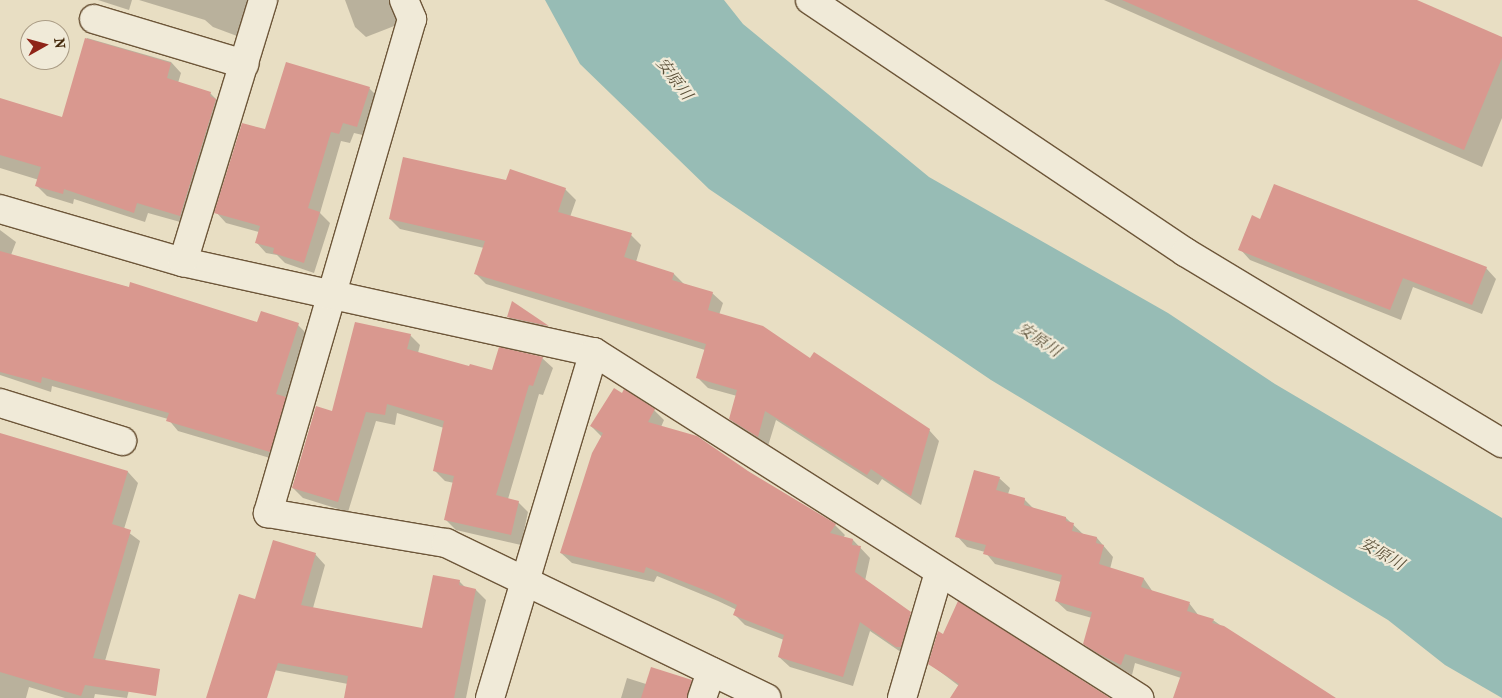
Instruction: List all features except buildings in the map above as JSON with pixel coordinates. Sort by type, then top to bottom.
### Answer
[{"type":"street","points":[[183,262],[263,0]]},
{"type":"street","points":[[404,0],[412,19],[330,293],[268,513],[446,543],[766,698]]},
{"type":"street","points":[[810,0],[1185,252],[1502,443]]},
{"type":"street","points":[[94,19],[244,64]]},
{"type":"street","points":[[0,210],[183,262],[594,352],[1139,698]]},
{"type":"street","points":[[490,698],[594,352]]},
{"type":"street","points":[[0,403],[122,441]]},
{"type":"street","points":[[902,698],[939,572]]},
{"type":"street","points":[[702,698],[711,672]]},
{"type":"water","name":"安原川","points":[[545,0],[724,0],[743,24],[929,177],[1168,313],[1275,384],[1502,518],[1502,698],[1445,665],[1388,620],[991,380],[709,189],[580,64]]}]
